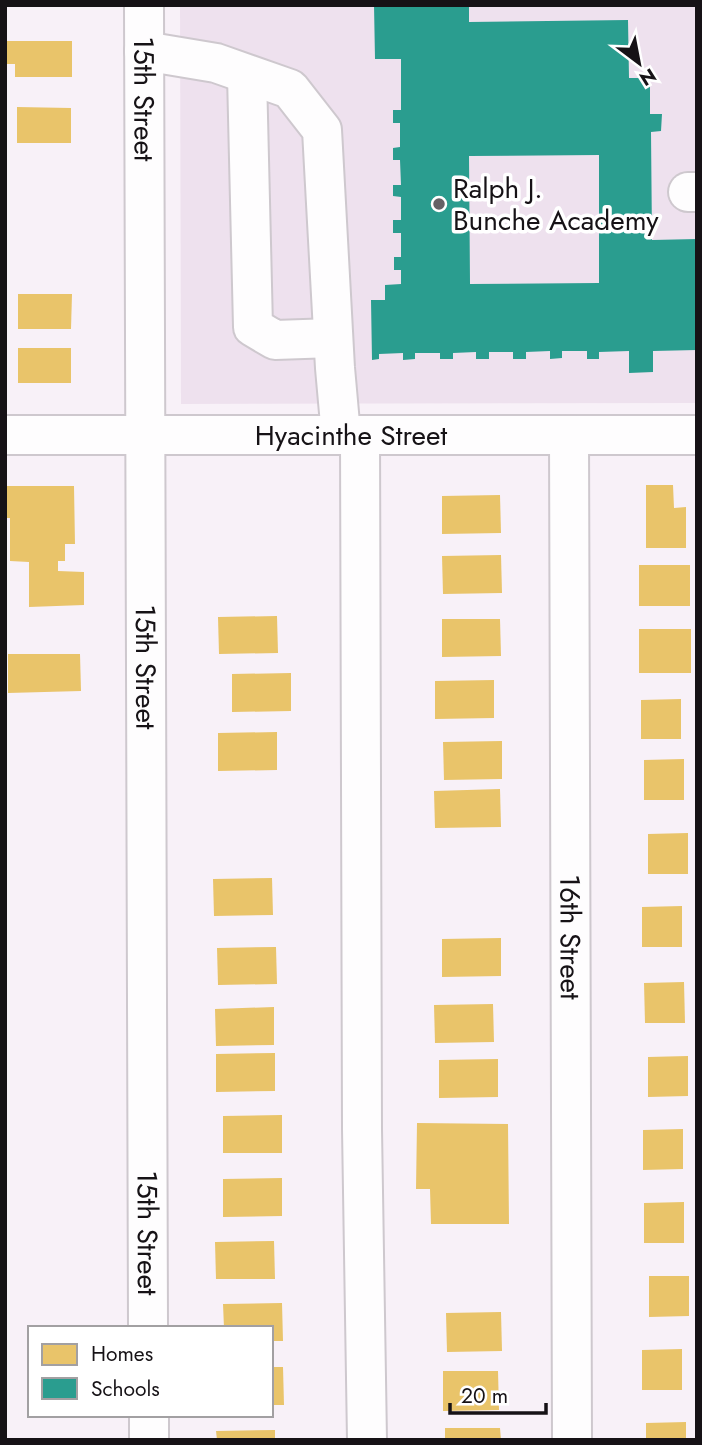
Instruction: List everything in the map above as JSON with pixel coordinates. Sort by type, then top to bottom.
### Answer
[{"type":"street","name":"15th Street","points":[[144,5],[148,1326]]},
{"type":"street","points":[[144,51],[232,69],[290,89],[322,130],[334,353],[351,435],[367,1440]]},
{"type":"street","points":[[232,69],[253,327],[275,340],[334,353]]},
{"type":"street","name":"Hyacinthe Street","points":[[5,435],[697,435]]},
{"type":"street","name":"16th Street","points":[[569,435],[572,1440]]},
{"type":"street","points":[[149,1417],[149,1440]]},
{"type":"shaded area","name":"Ralph J. Bunche Academy","points":[[180,5],[697,5],[697,403],[181,404]]},
{"type":"building: Homes","points":[[5,41],[72,41],[72,77],[15,77],[15,64],[5,64]]},
{"type":"building: Homes","points":[[17,107],[71,108],[71,143],[17,143]]},
{"type":"building: Homes","points":[[18,294],[72,294],[71,329],[18,329]]},
{"type":"building: Homes","points":[[18,348],[71,348],[71,383],[18,383]]},
{"type":"building: Homes","points":[[646,485],[673,485],[674,508],[686,507],[686,548],[646,548]]},
{"type":"building: Homes","points":[[5,486],[74,486],[75,544],[65,544],[65,561],[58,561],[58,571],[84,572],[84,605],[29,607],[29,562],[10,561],[10,518],[5,518]]},
{"type":"building: Homes","points":[[500,495],[501,533],[442,534],[442,496]]},
{"type":"building: Homes","points":[[501,555],[502,593],[443,594],[442,556]]},
{"type":"building: Homes","points":[[639,565],[690,565],[690,606],[639,606]]},
{"type":"building: Homes","points":[[277,616],[278,653],[219,654],[218,617]]},
{"type":"building: Homes","points":[[442,619],[500,619],[501,656],[442,657]]},
{"type":"building: Homes","points":[[639,629],[691,629],[691,673],[639,673]]},
{"type":"building: Homes","points":[[8,654],[80,654],[81,691],[8,693]]},
{"type":"building: Homes","points":[[291,673],[291,711],[232,712],[232,674]]},
{"type":"building: Homes","points":[[494,680],[494,718],[435,719],[435,681]]},
{"type":"building: Homes","points":[[681,699],[681,739],[641,739],[641,700]]},
{"type":"building: Homes","points":[[277,732],[277,770],[218,771],[218,733]]},
{"type":"building: Homes","points":[[502,741],[502,779],[444,780],[443,742]]},
{"type":"building: Homes","points":[[684,759],[684,800],[644,800],[644,760]]},
{"type":"building: Homes","points":[[500,789],[501,827],[435,828],[434,791]]},
{"type":"building: Homes","points":[[688,833],[688,874],[648,874],[648,834]]},
{"type":"building: Homes","points":[[272,878],[273,915],[214,916],[213,879]]},
{"type":"building: Homes","points":[[682,906],[682,947],[642,947],[642,907]]},
{"type":"building: Homes","points":[[501,938],[501,976],[442,977],[442,939]]},
{"type":"building: Homes","points":[[276,947],[277,984],[218,985],[217,948]]},
{"type":"building: Homes","points":[[684,982],[685,1023],[645,1023],[644,983]]},
{"type":"building: Homes","points":[[493,1004],[494,1042],[435,1043],[434,1005]]},
{"type":"building: Homes","points":[[274,1007],[274,1045],[216,1046],[215,1009]]},
{"type":"building: Homes","points":[[275,1053],[275,1091],[216,1092],[216,1054]]},
{"type":"building: Homes","points":[[688,1056],[688,1096],[648,1097],[648,1057]]},
{"type":"building: Homes","points":[[498,1059],[498,1097],[439,1098],[439,1060]]},
{"type":"building: Homes","points":[[282,1115],[282,1153],[223,1153],[223,1116]]},
{"type":"building: Homes","points":[[417,1123],[508,1124],[509,1224],[431,1224],[430,1189],[416,1189]]},
{"type":"building: Homes","points":[[683,1129],[683,1169],[643,1170],[643,1130]]},
{"type":"building: Homes","points":[[282,1178],[282,1216],[223,1217],[223,1179]]},
{"type":"building: Homes","points":[[684,1202],[684,1243],[644,1243],[644,1203]]},
{"type":"building: Homes","points":[[274,1241],[275,1279],[216,1279],[215,1242]]},
{"type":"building: Homes","points":[[649,1276],[689,1276],[689,1316],[649,1317]]},
{"type":"building: Homes","points":[[282,1303],[283,1341],[273,1341],[273,1326],[224,1326],[223,1304]]},
{"type":"building: Homes","points":[[501,1312],[502,1351],[447,1352],[446,1313]]},
{"type":"building: Homes","points":[[682,1349],[682,1390],[642,1390],[642,1350]]},
{"type":"building: Homes","points":[[273,1367],[283,1367],[284,1405],[273,1405]]},
{"type":"building: Homes","points":[[443,1371],[498,1371],[499,1410],[443,1411]]},
{"type":"building: Homes","points":[[686,1422],[686,1440],[646,1440],[646,1423]]},
{"type":"building: Homes","points":[[445,1428],[500,1428],[501,1440],[445,1440]]},
{"type":"building: Homes","points":[[275,1430],[275,1440],[217,1440],[216,1431]]},
{"type":"building: Schools","points":[[374,5],[469,5],[469,22],[628,20],[629,78],[650,78],[650,114],[662,114],[661,131],[651,132],[652,240],[697,239],[697,350],[653,351],[653,372],[629,373],[629,351],[599,352],[599,359],[587,359],[587,351],[562,351],[562,358],[550,359],[550,351],[526,352],[526,359],[513,359],[513,352],[489,352],[489,359],[476,359],[476,352],[453,353],[453,359],[440,359],[440,353],[415,353],[415,359],[403,360],[403,353],[379,354],[379,359],[372,360],[371,300],[385,300],[385,285],[401,284],[401,270],[394,270],[394,257],[401,257],[401,233],[393,233],[393,220],[401,220],[401,197],[393,196],[393,185],[401,185],[400,160],[393,160],[393,148],[400,147],[400,123],[393,123],[393,110],[401,110],[401,59],[375,59]],"holes":[[[599,155],[599,283],[470,284],[469,156]]]},
{"type":"place","name":"Ralph J. Bunche Academy","points":[[439,204]]}]
